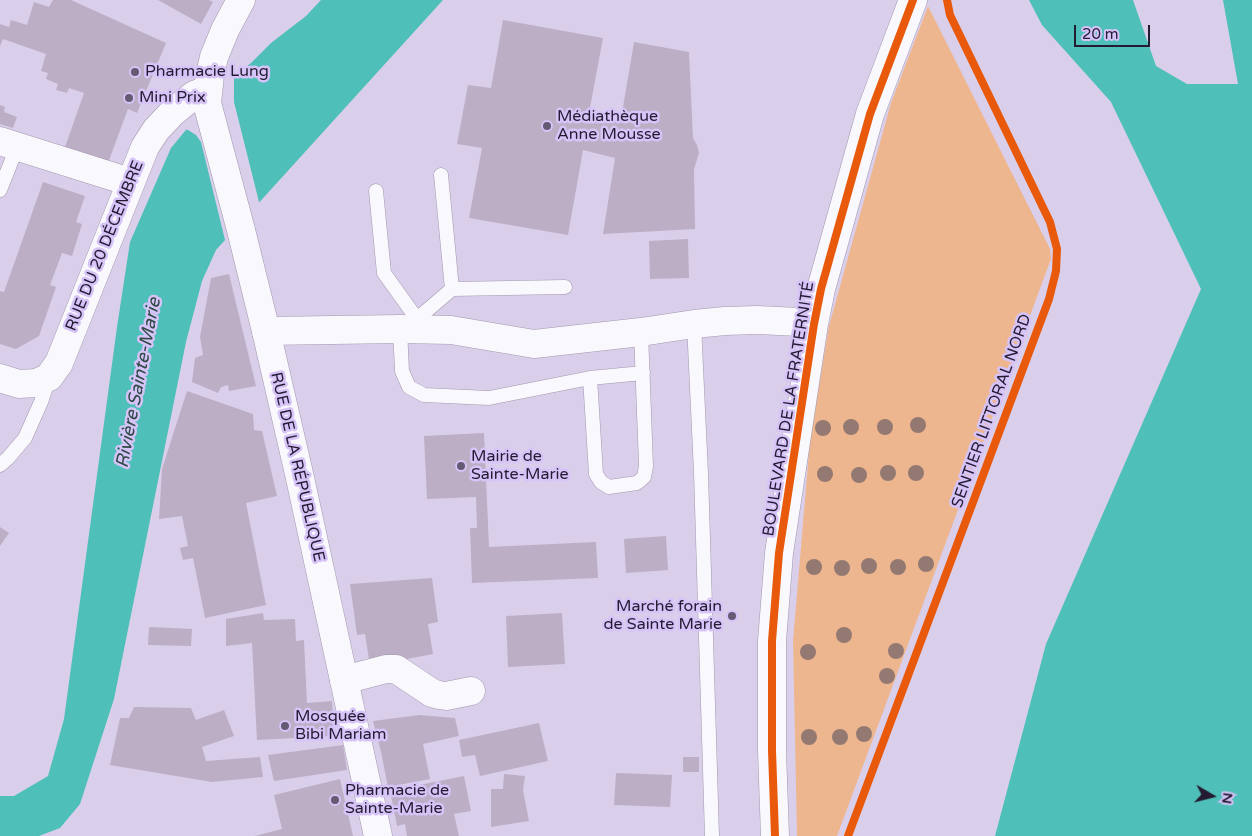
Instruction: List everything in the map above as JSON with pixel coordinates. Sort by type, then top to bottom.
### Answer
[{"type":"street","points":[[207,98],[214,57],[225,30],[241,0]]},
{"type":"street","name":"BOULEVARD DE LA FRATERNITÉ","points":[[775,836],[772,751],[772,641],[779,554],[814,324],[821,289],[870,114],[913,0]]},
{"type":"street","name":"RUE DU 20 DÉCEMBRE","points":[[49,376],[59,363],[145,147],[156,130],[183,103],[194,95],[207,98]]},
{"type":"street","name":"RUE DE LA RÉPUBLIQUE","points":[[207,98],[266,331],[378,836]]},
{"type":"street","points":[[9,144],[130,182]]},
{"type":"street","points":[[266,331],[408,324],[534,344],[725,321],[757,320],[814,324]]},
{"type":"street","points":[[0,378],[18,384],[37,383],[49,376]]},
{"type":"street","points":[[344,680],[386,669],[396,669],[432,693],[446,696],[471,691]]},
{"type":"lane","points":[[0,190],[9,144]]},
{"type":"lane","points":[[441,175],[452,289]]},
{"type":"lane","points":[[376,191],[384,273],[408,324],[402,371],[409,387],[424,395],[489,398],[590,378],[643,374]]},
{"type":"lane","points":[[408,324],[452,289],[565,287]]},
{"type":"lane","points":[[694,324],[712,836]]},
{"type":"lane","points":[[590,378],[596,474],[601,482],[609,487],[637,483],[644,477],[646,466],[641,332]]},
{"type":"lane","points":[[0,465],[25,438],[41,402],[49,376]]},
{"type":"shaded area","points":[[928,6],[1050,249],[1051,259],[837,836],[797,836],[793,641],[810,440],[829,326],[891,103]]},
{"type":"water","name":"Rivière Sainte-Marie","points":[[321,0],[443,0],[216,250],[202,281],[186,342],[114,699],[80,804],[60,828],[39,836],[0,836],[0,796],[14,796],[48,776],[64,719],[130,242],[171,148],[230,80],[271,43],[306,16]]},
{"type":"water","points":[[1029,0],[1133,0],[1156,66],[1187,84],[1238,84],[1223,0],[1252,0],[1252,836],[995,836],[1046,644],[1201,289],[1111,102],[1042,25]]},
{"type":"pier","points":[[234,73],[234,102],[260,206],[226,244],[201,142],[196,135],[184,129]]},
{"type":"building","points":[[53,0],[71,0],[166,43],[137,113],[128,109],[108,163],[65,147],[84,93],[69,88],[67,93],[56,90],[58,84],[46,79],[48,73],[41,71],[46,54],[3,39],[0,46],[0,24],[9,27],[11,20],[27,25],[34,2],[49,7]]},
{"type":"building","points":[[158,0],[209,0],[213,2],[201,24]]},
{"type":"building","points":[[503,20],[603,38],[589,113],[621,119],[634,42],[689,52],[693,138],[699,153],[694,169],[695,229],[603,234],[615,158],[583,150],[568,235],[469,218],[482,148],[457,144],[468,85],[491,88]]},
{"type":"building","points":[[0,105],[5,107],[4,112],[17,117],[13,128],[0,124]]},
{"type":"building","points":[[43,182],[85,196],[76,222],[82,224],[72,256],[62,253],[50,285],[56,287],[39,336],[16,349],[0,344],[0,291],[4,292]]},
{"type":"building","points":[[688,239],[689,278],[650,279],[649,241]]},
{"type":"building","points":[[229,274],[256,386],[229,391],[228,385],[221,387],[218,393],[192,382],[195,358],[203,355],[200,337],[211,278]]},
{"type":"building","points":[[187,391],[253,414],[254,430],[262,431],[277,496],[246,503],[266,605],[205,618],[193,558],[183,560],[180,548],[188,546],[182,516],[159,519],[162,469]]},
{"type":"building","points":[[484,433],[489,547],[596,542],[598,578],[472,583],[470,528],[477,528],[476,497],[427,499],[424,436]]},
{"type":"building","points":[[0,527],[9,533],[0,546]]},
{"type":"building","points":[[666,536],[668,570],[626,573],[624,539]]},
{"type":"building","points":[[432,578],[438,622],[428,624],[433,654],[370,666],[365,634],[357,635],[350,584]]},
{"type":"building","points":[[263,613],[264,620],[295,619],[296,641],[304,640],[307,703],[332,701],[334,736],[257,740],[252,643],[226,646],[226,619]]},
{"type":"building","points":[[562,613],[565,664],[508,667],[506,616]]},
{"type":"building","points":[[149,627],[192,629],[191,646],[148,645]]},
{"type":"building","points":[[134,707],[191,708],[196,720],[224,710],[234,736],[202,747],[206,761],[260,757],[263,777],[212,782],[110,765],[120,718],[129,718]]},
{"type":"building","points":[[419,715],[455,718],[459,736],[423,744],[430,779],[388,787],[373,721]]},
{"type":"building","points":[[539,723],[548,761],[480,776],[475,755],[462,757],[459,740]]},
{"type":"building","points":[[343,745],[347,770],[274,781],[268,755]]},
{"type":"building","points":[[683,757],[699,757],[699,772],[683,772]]},
{"type":"building","points":[[616,773],[672,775],[670,807],[614,805]]},
{"type":"building","points":[[504,774],[525,776],[523,790],[529,821],[491,827],[491,789],[503,789]]},
{"type":"building","points":[[464,776],[471,811],[454,814],[459,836],[407,836],[405,824],[397,826],[390,791]]},
{"type":"building","points":[[340,779],[353,836],[255,836],[282,829],[274,795]]},
{"type":"cycle path","points":[[775,836],[772,751],[772,641],[779,553],[814,324],[821,289],[870,114],[913,0]]},
{"type":"cycle path","name":"SENTIER LITTORAL NORD","points":[[848,836],[1049,299],[1056,271],[1057,249],[1050,222],[950,15],[947,0]]},
{"type":"place","name":"Pharmacie Lung","points":[[135,72]]},
{"type":"place","name":"Mini Prix","points":[[129,98]]},
{"type":"place","name":"Médiathèque Anne Mousse","points":[[547,126]]},
{"type":"place","name":"Mairie de Sainte-Marie","points":[[461,466]]},
{"type":"place","name":"Marché forain de Sainte Marie","points":[[732,616]]},
{"type":"place","name":"Mosquée Bibi Mariam","points":[[285,726]]},
{"type":"place","name":"Pharmacie de Sainte-Marie","points":[[335,800]]}]
